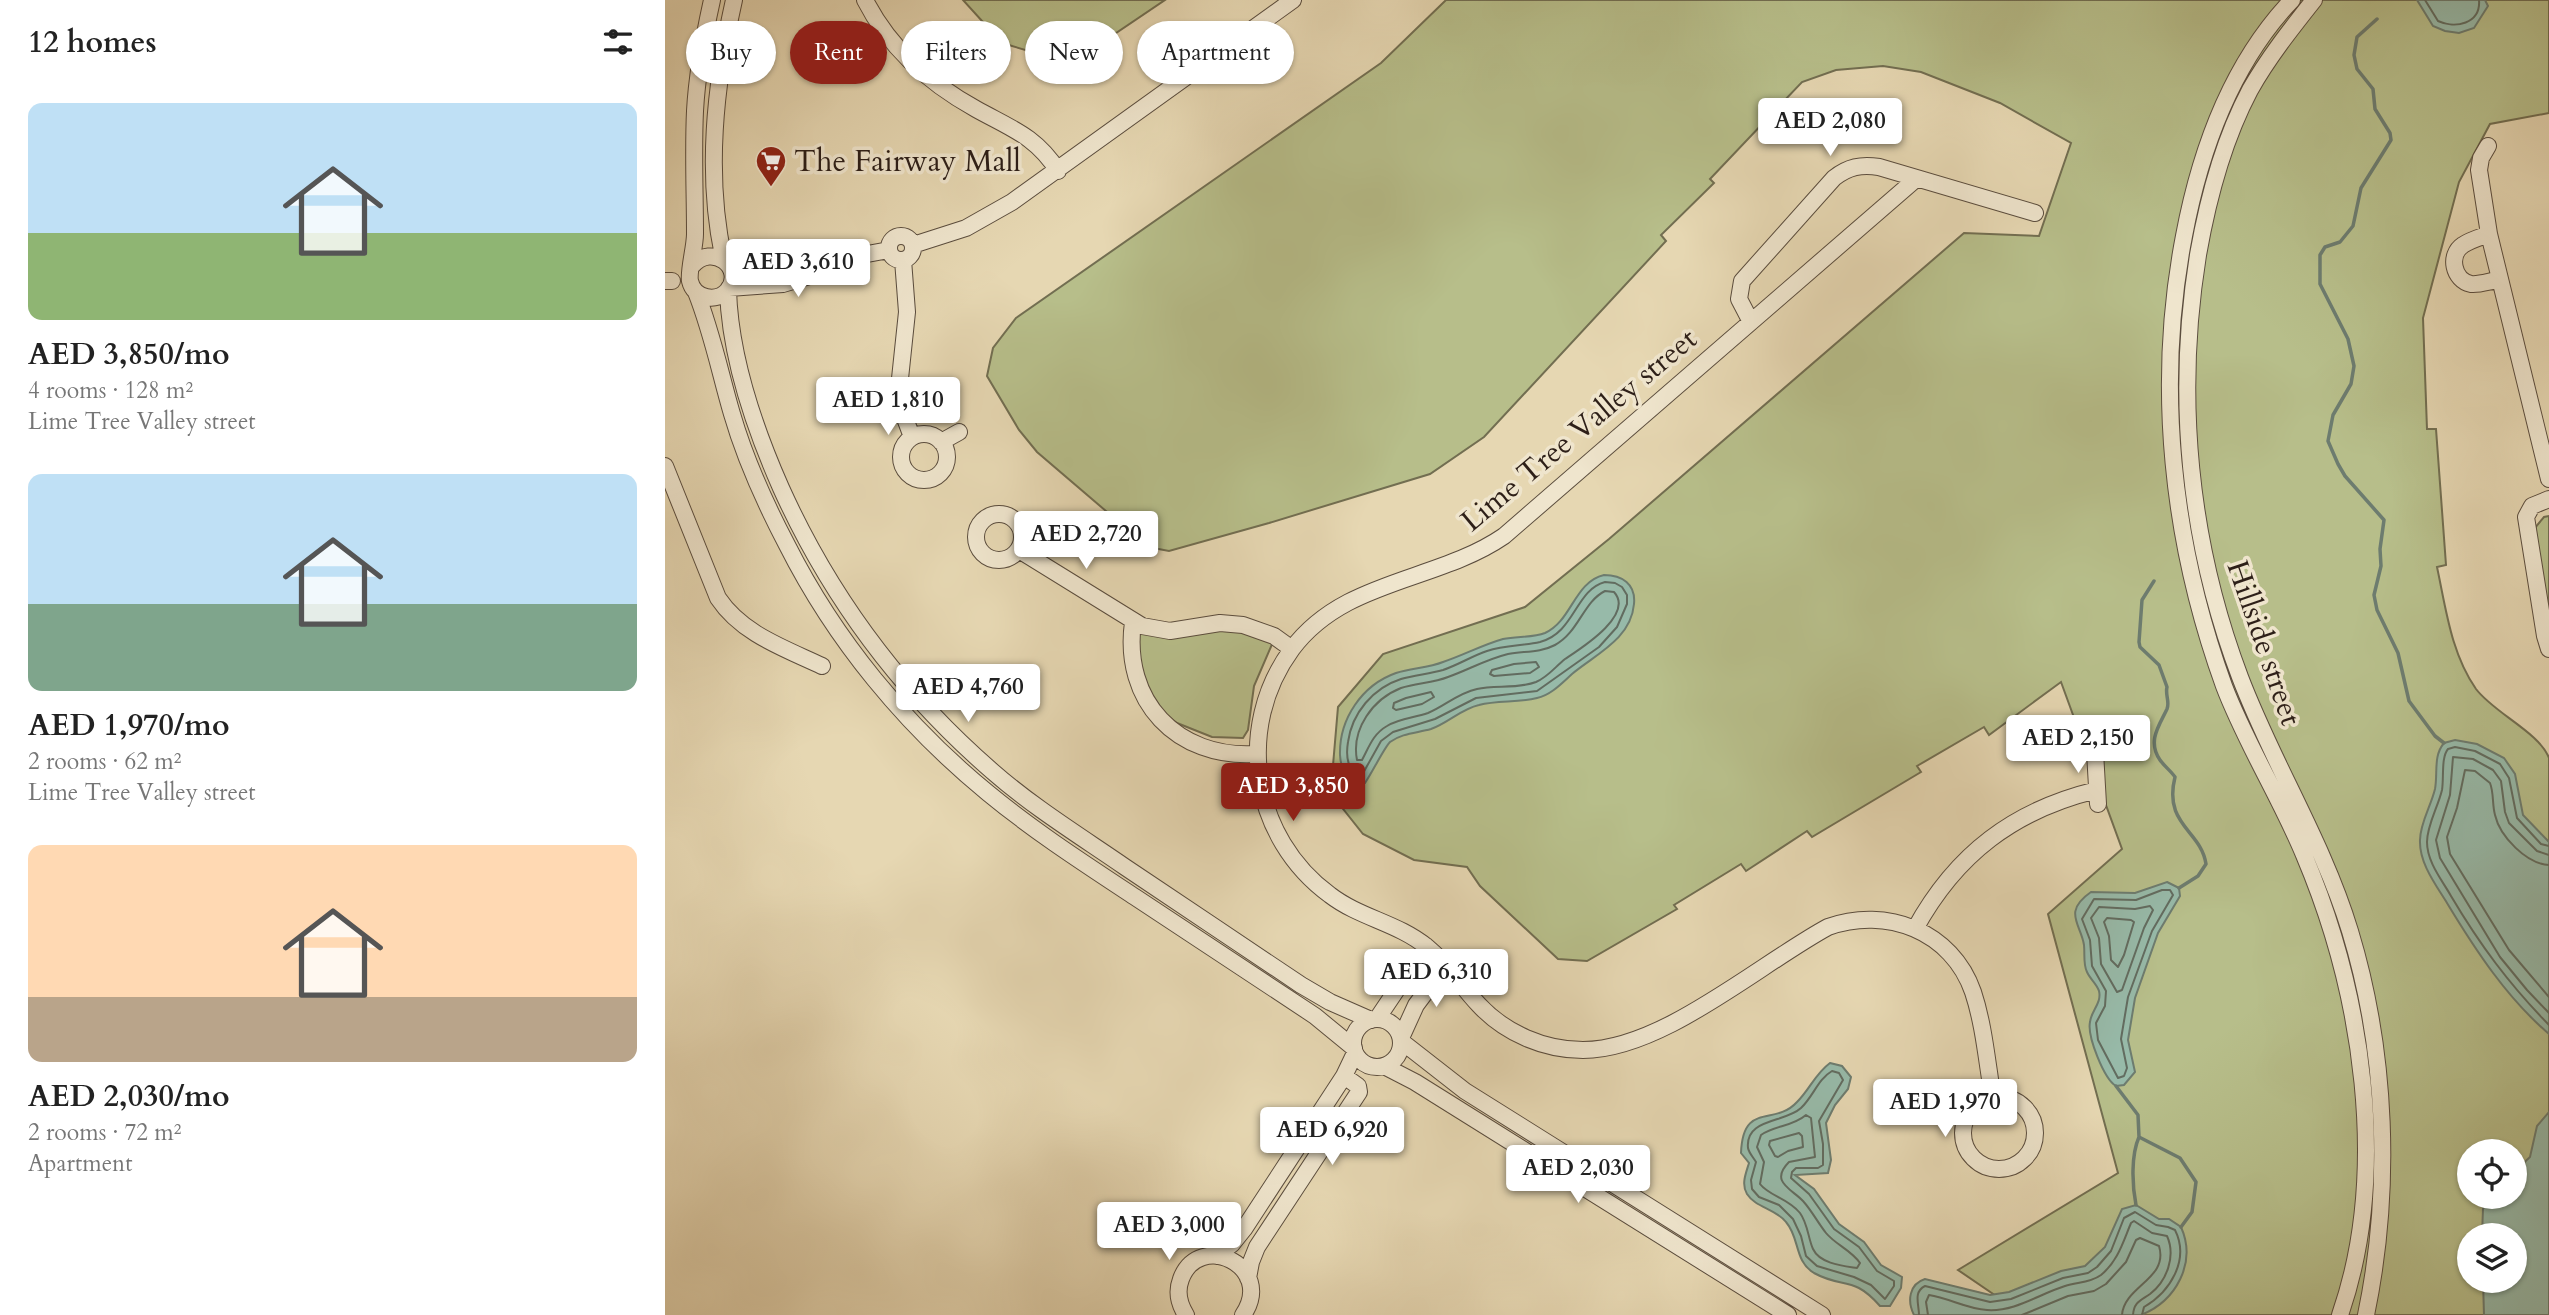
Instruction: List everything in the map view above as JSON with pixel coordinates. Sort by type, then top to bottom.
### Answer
[{"type":"street","points":[[712,0],[702,50],[695,110],[695,236],[689,280],[713,340],[748,461],[786,544],[832,623],[858,661],[952,762],[1023,821],[1315,1016],[1355,1050],[1361,1061],[1368,1066],[1384,1066],[1415,1082],[1788,1315]]},
{"type":"street","points":[[734,0],[720,74],[713,173],[716,221],[725,261],[731,272],[728,289],[729,315],[742,374],[766,454],[808,543],[859,627],[889,665],[957,738],[1031,802],[1301,985],[1337,1006],[1390,1023],[1447,1080],[1822,1315]]},
{"type":"street","points":[[865,0],[883,31],[913,65],[953,95],[1030,139],[1058,171]]},
{"type":"street","points":[[913,245],[950,234],[982,220],[1058,171],[1293,0]]},
{"type":"street","name":"Hillside street","points":[[2292,0],[2255,48],[2219,114],[2193,193],[2181,248],[2173,306],[2170,366],[2172,445],[2178,510],[2204,624],[2233,708],[2288,820],[2318,890],[2341,963],[2356,1038],[2364,1114],[2364,1190],[2357,1251],[2340,1315]]},
{"type":"street","name":"Hillside street","points":[[2314,0],[2266,63],[2236,121],[2206,213],[2191,307],[2187,389],[2190,461],[2198,522],[2228,642],[2254,711],[2314,834],[2334,883],[2357,958],[2373,1035],[2381,1123],[2381,1183],[2374,1266],[2366,1315]]},
{"type":"street","points":[[2488,146],[2481,158],[2479,170],[2489,234],[2498,280],[2549,479]]},
{"type":"street","points":[[1751,322],[1738,299],[1742,281],[1834,178],[1850,168],[1870,166],[2035,213]]},
{"type":"street","name":"Lime Tree Valley street","points":[[1916,179],[1504,536],[1464,559],[1355,597],[1314,625],[1292,649],[1267,699],[1256,754],[1259,781],[1277,833],[1300,867],[1319,887],[1342,904],[1392,925],[1426,946],[1446,965],[1477,1003],[1509,1029],[1533,1041],[1558,1048],[1596,1050],[1639,1039],[1672,1023],[1815,934],[1835,925],[1870,918],[1899,923],[1926,935],[1949,953],[1966,976],[1976,1004],[1993,1098]]},
{"type":"street","points":[[2489,234],[2462,246],[2455,255],[2454,267],[2459,278],[2470,283],[2498,280]]},
{"type":"street","points":[[889,250],[891,242],[897,237],[908,238],[913,245]]},
{"type":"street","points":[[889,250],[896,259],[904,260],[910,256],[913,245]]},
{"type":"street","points":[[692,266],[710,256],[725,261],[820,250],[851,257]]},
{"type":"street","points":[[696,292],[712,298],[728,289],[773,286],[823,272],[851,257],[889,250]]},
{"type":"street","points":[[799,251],[802,278]]},
{"type":"street","points":[[904,260],[907,312],[899,388],[912,437]]},
{"type":"street","points":[[2173,306],[2191,307]]},
{"type":"street","points":[[941,442],[959,432]]},
{"type":"street","points":[[928,434],[941,442],[947,455],[944,468],[934,478],[920,479],[908,473],[901,461],[903,447],[912,437],[928,434]]},
{"type":"street","points":[[665,466],[718,598],[726,609],[745,627],[822,666]]},
{"type":"street","points":[[2549,499],[2532,506],[2526,517],[2549,649]]},
{"type":"street","points":[[1019,550],[1133,622],[1170,631],[1220,623],[1243,625],[1274,636],[1292,649]]},
{"type":"street","points":[[1133,622],[1131,652],[1137,681],[1143,695],[1161,720],[1197,746],[1226,753],[1256,754]]},
{"type":"street","points":[[1915,929],[1951,875],[1973,852],[1999,832],[2036,810],[2056,802],[2098,797],[2095,752],[2086,736]]},
{"type":"street","points":[[1217,1256],[1238,1237],[1344,1076],[1355,1050],[1356,1032],[1360,1026],[1374,1020],[1426,946]]},
{"type":"street","points":[[1384,1066],[1397,1058],[1403,1035],[1416,1005],[1446,965]]},
{"type":"street","points":[[1408,974],[1422,974],[1427,982],[1427,991]]},
{"type":"street","points":[[1243,1315],[1251,1296],[1248,1278],[1257,1247],[1359,1092],[1358,1086],[1344,1076]]},
{"type":"street","points":[[1993,1098],[2010,1099],[2024,1108],[2035,1130],[2032,1146],[2023,1160],[2017,1165],[2001,1169],[1984,1166],[1971,1156],[1963,1133],[1967,1117],[1972,1110],[1993,1098]]},
{"type":"street","points":[[1186,1315],[1178,1290],[1184,1272],[1198,1259],[1217,1256],[1239,1265],[1248,1278]]},
{"type":"green space","points":[[963,0],[1165,0],[1123,28],[1123,21],[1025,21],[1025,50],[1011,46],[1011,21],[982,21]]},
{"type":"green space","points":[[1446,0],[2549,0],[2549,113],[2490,124],[2459,182],[2423,318],[2427,429],[2436,429],[2446,565],[2437,567],[2455,646],[2476,689],[2536,740],[2549,758],[2549,1315],[2024,1315],[1958,1270],[2118,1173],[2048,914],[2122,849],[2061,682],[1989,735],[1984,727],[1917,766],[1921,772],[1812,837],[1807,831],[1746,871],[1741,864],[1674,905],[1677,909],[1587,961],[1558,959],[1480,886],[1467,867],[1414,860],[1363,834],[1340,805],[1332,777],[1338,707],[1383,654],[1525,607],[1609,539],[1964,233],[2039,236],[2071,143],[2000,103],[1921,72],[1883,66],[1836,70],[1802,82],[1710,179],[1714,183],[1661,235],[1666,241],[1484,437],[1430,474],[1169,551],[1148,547],[1037,452],[1019,430],[987,376],[993,348],[1016,318],[1381,63]]},
{"type":"green space","points":[[2549,516],[2549,624],[2534,529],[2544,517]]},
{"type":"green space","points":[[1135,622],[1235,625],[1273,642],[1254,686],[1248,730],[1243,738],[1212,737],[1177,723],[1155,707],[1134,677]]},
{"type":"water","points":[[2417,0],[2485,0],[2488,6],[2474,28],[2459,33],[2433,26]]},
{"type":"water","points":[[1604,575],[1622,579],[1630,586],[1634,597],[1631,616],[1626,627],[1611,645],[1556,688],[1537,698],[1472,707],[1431,729],[1399,737],[1387,745],[1365,783],[1354,781],[1347,775],[1340,755],[1344,729],[1355,705],[1373,686],[1396,673],[1437,664],[1503,639],[1545,633],[1561,620],[1586,585]]},
{"type":"water","points":[[2455,740],[2477,744],[2504,758],[2515,774],[2523,815],[2549,842],[2549,1034],[2519,1005],[2481,956],[2433,881],[2422,857],[2420,834],[2435,789],[2438,753],[2444,743]]},
{"type":"water","points":[[2167,882],[2179,888],[2180,896],[2158,933],[2135,998],[2128,1040],[2135,1072],[2124,1085],[2116,1086],[2106,1075],[2091,1037],[2090,1022],[2099,999],[2099,991],[2086,969],[2084,945],[2075,912],[2082,899],[2091,892],[2135,893]]},
{"type":"water","points":[[1830,1063],[1842,1066],[1851,1077],[1848,1089],[1835,1105],[1826,1123],[1831,1160],[1828,1173],[1795,1175],[1814,1189],[1839,1224],[1864,1242],[1881,1265],[1902,1277],[1901,1288],[1890,1306],[1880,1306],[1871,1296],[1855,1286],[1814,1273],[1803,1262],[1790,1228],[1782,1217],[1751,1199],[1744,1186],[1749,1163],[1741,1153],[1747,1127],[1761,1117],[1788,1109],[1802,1097]]},
{"type":"water","points":[[2549,1112],[2549,1315],[2484,1315],[2483,1293],[2527,1293],[2527,1223],[2482,1223],[2483,1209],[2527,1209],[2527,1160],[2537,1126]]},
{"type":"water","points":[[2136,1205],[2159,1219],[2169,1219],[2181,1227],[2186,1254],[2185,1267],[2173,1290],[2153,1309],[2141,1315],[1914,1315],[1911,1294],[1916,1285],[1925,1279],[1990,1295],[2009,1292],[2061,1271],[2085,1266],[2105,1247],[2122,1209]]},
{"type":"waterway","points":[[2377,19],[2357,37],[2354,55],[2357,69],[2373,89],[2375,109],[2390,133],[2391,140],[2361,188],[2353,226],[2340,242],[2325,247],[2320,255],[2320,284],[2348,339],[2354,366],[2351,384],[2333,415],[2328,441],[2345,476],[2384,520],[2380,549],[2381,566],[2374,595],[2377,610],[2398,653],[2409,701],[2435,736],[2444,743]]},
{"type":"waterway","points":[[2154,581],[2142,600],[2139,642],[2140,647],[2159,665],[2167,687],[2168,706],[2154,746],[2160,760],[2175,777],[2174,806],[2178,817],[2203,852],[2206,864],[2198,876],[2179,888]]},
{"type":"waterway","points":[[2116,1086],[2138,1115],[2139,1137],[2180,1158],[2196,1182],[2192,1212],[2181,1227]]},
{"type":"waterway","points":[[2136,1205],[2133,1170],[2139,1137]]},
{"type":"place","name":"The Fairway Mall","points":[[771,188]]}]
